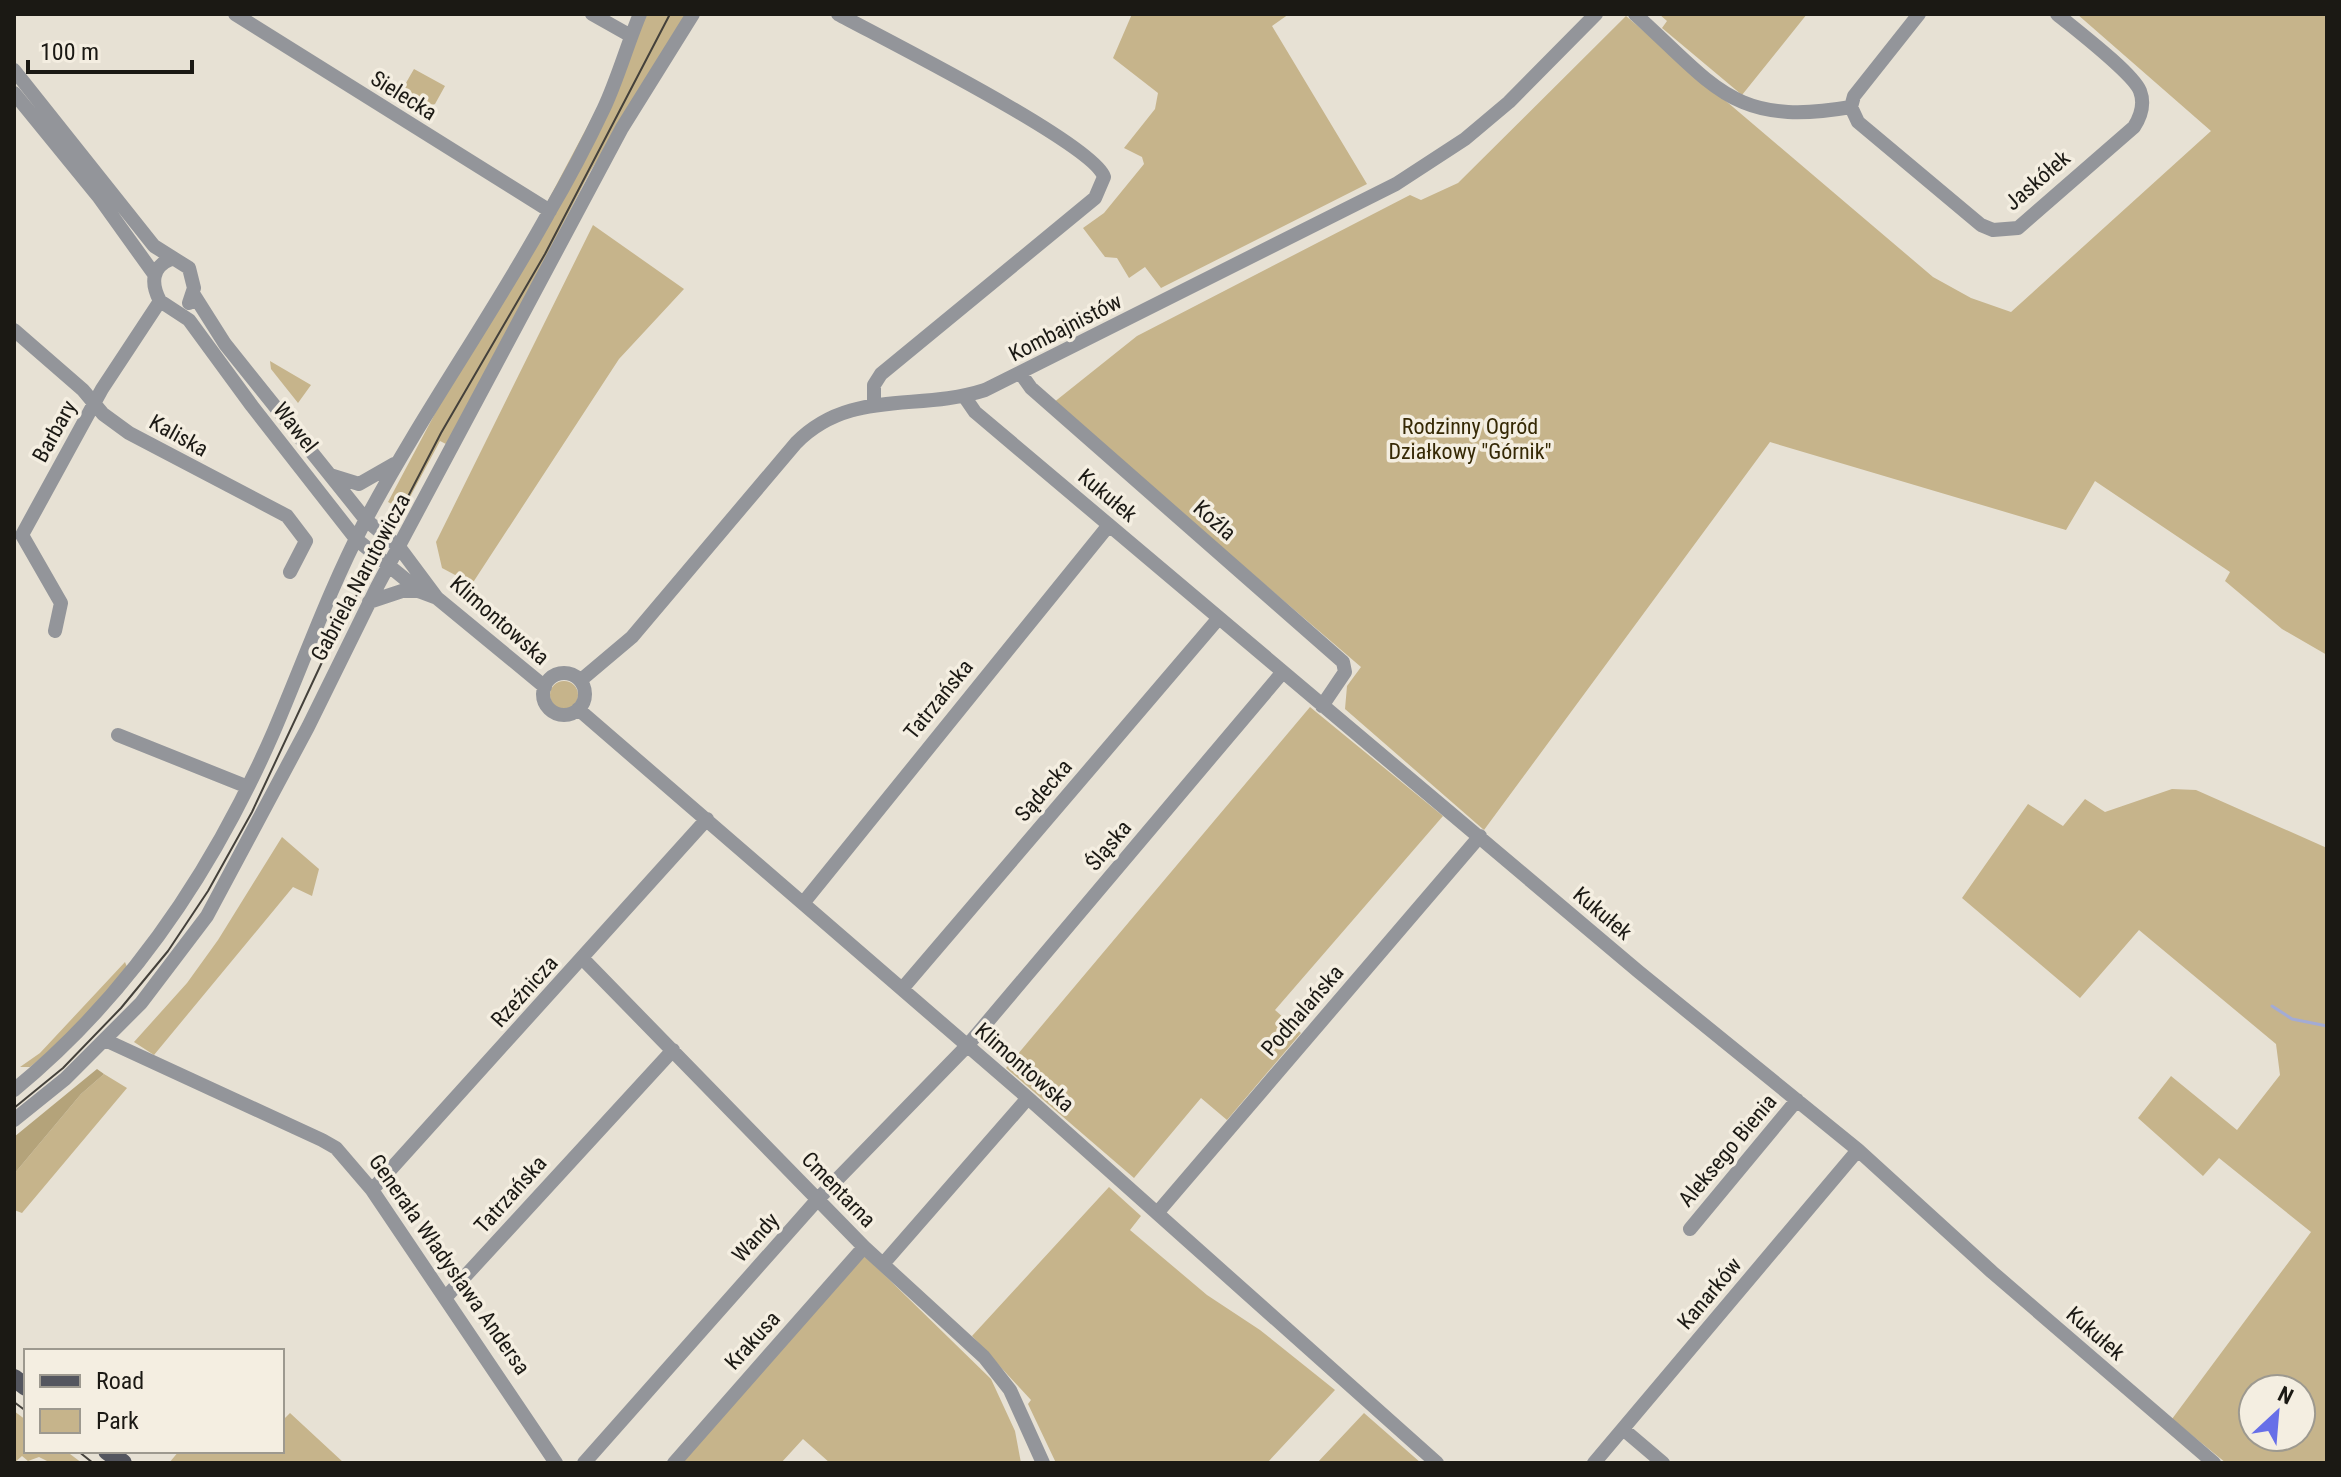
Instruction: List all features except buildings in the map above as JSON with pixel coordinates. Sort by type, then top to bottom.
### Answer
[{"type":"street","name":"Sielecka","points":[[235,14],[550,211]]},
{"type":"street","points":[[592,14],[631,36]]},
{"type":"street","name":"Gabriela Narutowicza","points":[[17,1082],[54,1055],[139,965],[183,904],[248,787],[356,539],[400,459],[550,211],[605,107],[640,14]]},
{"type":"street","name":"Gabriela Narutowicza","points":[[14,1120],[65,1079],[141,1003],[207,916],[295,753],[388,565],[622,128],[693,14]]},
{"type":"street","points":[[838,14],[1052,132],[1098,163],[1104,177],[1095,198],[881,374],[874,385],[874,404]]},
{"type":"street","name":"Kombajnistów","points":[[581,680],[620,650],[808,432],[831,415],[874,404],[964,396],[1021,374],[1406,179],[1465,139],[1509,102],[1596,14]]},
{"type":"street","points":[[1635,14],[1736,102],[1781,113],[1806,114],[1851,107],[1854,96],[1919,14]]},
{"type":"street","name":"Jaskółek","points":[[1851,107],[1858,122],[1981,225],[1993,230],[2018,228],[2134,127],[2142,103],[2139,89],[2128,75],[2057,14]]},
{"type":"street","points":[[14,70],[154,246],[189,268],[194,295],[190,302],[177,310],[160,301],[154,274],[98,196],[14,93]]},
{"type":"street","points":[[154,274],[158,266],[171,259]]},
{"type":"street","name":"Wawel","points":[[194,295],[225,344],[327,474],[366,520],[399,547]]},
{"type":"street","name":"Barbary","points":[[55,631],[61,603],[22,535],[95,402],[160,301]]},
{"type":"street","name":"Wawel","points":[[177,310],[189,320],[356,539],[421,592]]},
{"type":"street","name":"Kaliska","points":[[14,330],[95,402],[103,414],[154,449],[287,516],[306,541],[290,572]]},
{"type":"street","name":"Koźla","points":[[1021,374],[1031,388],[1343,662],[1345,672],[1322,706]]},
{"type":"street","name":"Kukułek","points":[[964,396],[975,412],[1282,673],[1639,972],[1858,1150],[2207,1461]]},
{"type":"street","name":"Gabriela Narutowicza","points":[[327,474],[348,482],[366,482],[400,459]]},
{"type":"street","name":"Tatrzańska","points":[[804,902],[1109,525]]},
{"type":"street","name":"Klimontowska","points":[[399,547],[420,570],[437,598],[545,687]]},
{"type":"street","points":[[369,602],[402,591],[421,592],[437,598]]},
{"type":"street","name":"Sądecka","points":[[902,989],[1218,619]]},
{"type":"street","points":[[561,673],[572,674],[581,680],[585,696],[578,709],[562,714],[551,709],[544,699],[545,687],[551,678],[561,673]]},
{"type":"street","name":"Śląska","points":[[967,1046],[1282,673]]},
{"type":"street","name":"Klimontowska","points":[[578,709],[1158,1212],[1437,1463]]},
{"type":"street","points":[[118,735],[248,787]]},
{"type":"street","name":"Rzeźnicza","points":[[372,1190],[707,819]]},
{"type":"street","name":"Podhalańska","points":[[1158,1212],[1480,836]]},
{"type":"street","name":"Cmentarna","points":[[583,959],[864,1247],[984,1357],[1010,1390],[1043,1463]]},
{"type":"street","name":"Generała Władysława Andersa","points":[[105,1040],[336,1148],[372,1190],[556,1463]]},
{"type":"street","name":"Wandy","points":[[584,1463],[818,1199],[967,1046]]},
{"type":"street","name":"Tatrzańska","points":[[446,1297],[673,1050]]},
{"type":"street","points":[[883,1264],[1028,1098]]},
{"type":"street","name":"Aleksego Bienia","points":[[1690,1229],[1797,1100]]},
{"type":"street","name":"Kanarków","points":[[1594,1463],[1858,1150]]},
{"type":"street","name":"Krakusa","points":[[674,1463],[864,1247]]},
{"type":"street","points":[[1623,1429],[1663,1463]]},
{"type":"green space","points":[[647,14],[688,14],[590,172],[448,445],[440,441],[403,510],[388,502]]},
{"type":"green space","points":[[1132,14],[1289,14],[1272,26],[1367,184],[1161,288],[1145,267],[1129,278],[1117,258],[1105,257],[1083,228],[1104,213],[1144,164],[1142,157],[1124,148],[1155,109],[1158,93],[1113,58]]},
{"type":"green space","points":[[1659,14],[1807,14],[1742,95],[1662,28],[1667,21]]},
{"type":"green space","name":"Rodzinny Ogród Działkowy \"Górnik\"","points":[[2077,14],[2327,14],[2327,655],[2282,629],[2225,581],[2230,572],[2095,481],[2066,530],[1770,442],[1484,830],[1345,709],[1347,686],[1361,667],[1053,403],[1137,336],[1410,195],[1421,200],[1458,183],[1626,16],[1933,277],[1971,298],[2011,312],[2211,131]]},
{"type":"green space","points":[[414,69],[445,86],[435,104],[426,107],[405,96],[403,88]]},
{"type":"green space","points":[[593,225],[684,289],[619,359],[472,584],[442,568],[436,542]]},
{"type":"green space","points":[[270,361],[311,385],[298,403],[271,369]]},
{"type":"green space","points":[[564,681],[574,685],[578,695],[574,705],[564,709],[554,705],[550,695],[554,685]]},
{"type":"green space","points":[[1310,707],[1443,816],[1275,1010],[1301,1033],[1227,1120],[1201,1098],[1134,1178],[1006,1068]]},
{"type":"green space","points":[[2172,789],[2196,790],[2327,848],[2327,1463],[2226,1463],[2172,1419],[2311,1232],[2219,1158],[2203,1176],[2138,1118],[2171,1076],[2237,1130],[2280,1075],[2276,1044],[2139,930],[2080,998],[1962,898],[2028,804],[2063,826],[2085,799],[2105,812]]},
{"type":"green space","points":[[282,837],[319,869],[312,896],[293,887],[154,1055],[134,1042],[187,983],[218,940]]},
{"type":"green space","points":[[125,962],[127,967],[73,1031],[30,1067],[20,1067],[40,1053]]},
{"type":"green space","points":[[104,1074],[127,1088],[22,1213],[14,1210],[14,1174],[81,1094]]},
{"type":"green space","points":[[1109,1187],[1141,1216],[1130,1230],[1207,1295],[1260,1330],[1335,1390],[1267,1463],[1056,1463],[1028,1404],[1031,1400],[972,1336]]},
{"type":"green space","points":[[864,1255],[991,1379],[1015,1431],[1021,1463],[830,1463],[803,1439],[781,1463],[678,1463]]},
{"type":"green space","points":[[14,1411],[24,1418],[24,1453],[69,1453],[82,1463],[51,1463],[39,1457],[28,1461],[22,1456],[14,1463]]},
{"type":"green space","points":[[290,1413],[344,1463],[169,1463],[177,1453],[284,1453],[284,1419]]},
{"type":"green space","points":[[1364,1413],[1421,1463],[1317,1463]]},
{"type":"shaded area","points":[[97,1069],[104,1074],[81,1094],[14,1174],[14,1137]]},
{"type":"waterway","points":[[2272,1006],[2292,1019],[2327,1026]]},
{"type":"tram line","points":[[14,1108],[63,1068],[121,1008],[168,951],[208,891],[252,812],[323,660],[441,433],[545,254],[670,14]]},
{"type":"tram line","points":[[14,1402],[24,1410]]},
{"type":"tram line","points":[[80,1453],[93,1463]]}]
